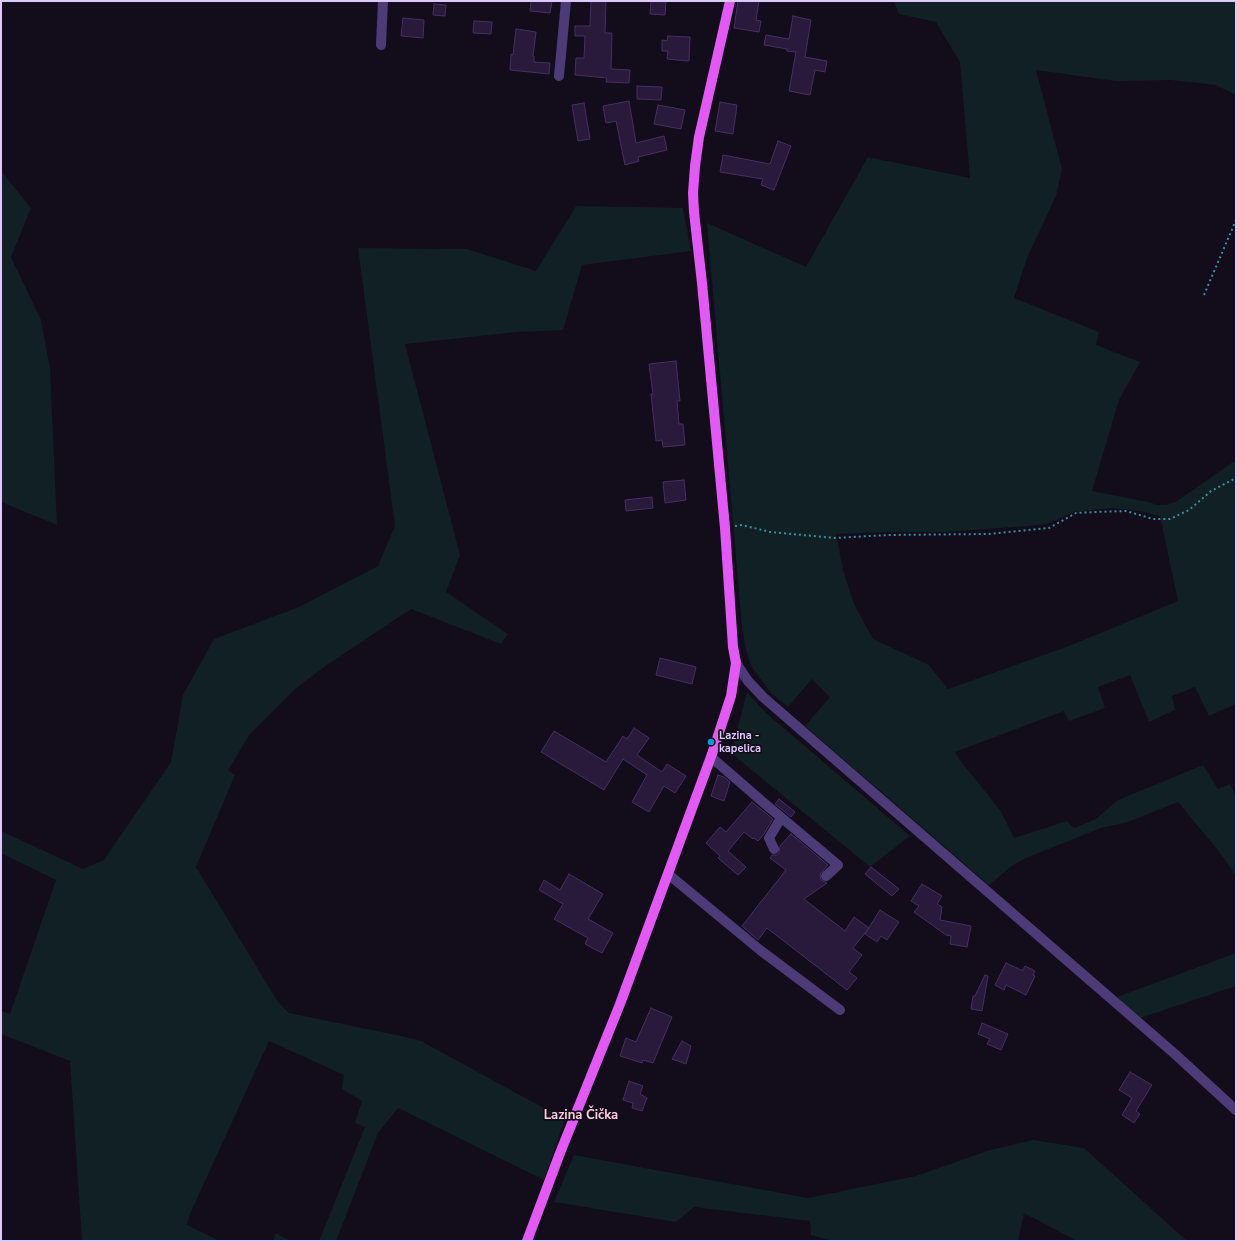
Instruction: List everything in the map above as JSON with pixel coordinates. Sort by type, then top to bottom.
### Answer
[{"type":"main road","points":[[527,1241],[560,1153],[620,1004],[711,757],[731,696],[736,663],[733,647],[725,528],[693,192],[699,137],[730,1]]},
{"type":"street","points":[[381,45],[383,1]]},
{"type":"street","points":[[559,76],[566,1]]},
{"type":"street","points":[[736,663],[748,681],[763,697],[1176,1055],[1236,1110]]},
{"type":"street","points":[[711,757],[838,865],[826,876]]},
{"type":"street","points":[[774,849],[769,838],[781,818]]},
{"type":"street","points":[[668,874],[760,950],[840,1010]]},
{"type":"path","points":[[1204,294],[1236,220]]},
{"type":"path","points":[[725,528],[742,525],[770,532],[835,538],[888,535],[988,534],[1049,528],[1076,514],[1094,512],[1126,512],[1153,519],[1170,519],[1188,510],[1211,491],[1236,478]]},
{"type":"shaded area","points":[[894,1],[1236,1],[1236,95],[1216,85],[1171,80],[1116,81],[1036,70],[1062,169],[1056,196],[1027,258],[1014,298],[1099,332],[1096,345],[1140,362],[1119,400],[1092,491],[1158,505],[1167,505],[1177,501],[1236,460],[1236,704],[1209,716],[1195,687],[1172,696],[1175,710],[1149,722],[1130,675],[1098,687],[1105,708],[1069,721],[1064,711],[955,752],[1000,810],[1014,838],[1067,821],[1074,828],[1096,819],[1118,800],[1203,765],[1218,789],[1230,784],[1236,796],[1236,876],[1221,854],[1178,802],[1128,822],[1101,828],[1026,858],[1013,865],[989,885],[805,726],[830,697],[812,679],[788,707],[771,693],[751,666],[746,650],[742,626],[707,223],[806,267],[868,157],[970,178],[960,62],[936,22],[899,14]],"holes":[[[1112,508],[1139,511],[1160,516],[1178,601],[1069,646],[948,689],[929,665],[873,639],[854,604],[843,570],[836,534],[946,532],[1027,526],[1048,524],[1073,512]]]},
{"type":"shaded area","points":[[1,171],[31,208],[11,257],[41,320],[50,368],[57,525],[1,502]]},
{"type":"shaded area","points":[[576,206],[683,208],[691,251],[582,265],[563,330],[517,332],[405,344],[460,555],[446,592],[508,634],[501,644],[411,609],[324,667],[295,689],[250,734],[228,770],[235,775],[196,867],[278,1002],[289,1013],[421,1041],[551,1112],[566,1116],[544,1180],[398,1108],[378,1133],[336,1241],[319,1241],[365,1127],[355,1123],[362,1101],[342,1089],[344,1075],[269,1041],[190,1214],[187,1225],[220,1241],[82,1241],[70,1061],[1,1034],[1,1011],[10,1014],[56,880],[1,853],[1,831],[83,869],[104,860],[171,762],[183,695],[214,639],[299,607],[378,566],[395,526],[358,248],[467,249],[536,271]]},
{"type":"shaded area","points":[[747,692],[765,712],[910,836],[870,867],[731,753]]},
{"type":"shaded area","points":[[1236,953],[1236,986],[1140,1018],[1117,997]]},
{"type":"shaded area","points":[[1033,1140],[1084,1148],[1187,1241],[1077,1241],[1024,1213],[1018,1241],[832,1241],[811,1235],[810,1221],[694,1207],[676,1222],[554,1202],[574,1155],[808,1198],[916,1176],[990,1150]]},
{"type":"shaded area","points":[[276,1233],[290,1241],[273,1241]]},
{"type":"building","points":[[531,1],[552,1],[550,13],[530,11]]},
{"type":"building","points":[[591,1],[606,1],[605,33],[612,33],[611,69],[630,70],[629,83],[606,82],[607,78],[575,75],[576,58],[584,58],[585,36],[575,36],[575,26],[590,26]]},
{"type":"building","points":[[651,1],[666,1],[665,15],[650,14]]},
{"type":"building","points":[[738,1],[759,1],[756,20],[761,21],[759,32],[734,28]]},
{"type":"building","points":[[434,4],[446,5],[445,16],[433,15]]},
{"type":"building","points":[[793,16],[811,20],[805,57],[827,61],[825,72],[815,70],[810,95],[789,91],[796,52],[764,45],[766,35],[789,39]]},
{"type":"building","points":[[403,18],[424,20],[423,38],[401,36]]},
{"type":"building","points":[[474,21],[492,22],[491,34],[473,33]]},
{"type":"building","points":[[516,29],[536,32],[533,56],[534,62],[550,63],[549,74],[510,70],[511,54],[513,55]]},
{"type":"building","points":[[668,36],[690,37],[689,61],[667,59],[668,51],[662,51],[662,40],[667,41]]},
{"type":"building","points":[[637,86],[662,87],[661,100],[637,99]]},
{"type":"building","points":[[629,101],[636,143],[664,136],[667,150],[638,157],[639,161],[625,165],[616,121],[606,123],[603,106]]},
{"type":"building","points":[[720,102],[737,105],[733,134],[715,131]]},
{"type":"building","points":[[584,103],[590,139],[578,141],[572,105]]},
{"type":"building","points":[[658,105],[685,110],[681,129],[654,124]]},
{"type":"building","points":[[778,141],[791,146],[774,190],[761,185],[763,179],[720,172],[723,155],[770,164]]},
{"type":"building","points":[[676,361],[680,401],[677,401],[679,424],[683,424],[685,445],[663,447],[662,440],[656,441],[651,394],[653,394],[649,364]]},
{"type":"building","points":[[684,480],[686,500],[665,503],[663,482]]},
{"type":"building","points":[[652,497],[653,508],[626,511],[625,500]]},
{"type":"building","points":[[660,658],[696,667],[692,684],[656,675]]},
{"type":"building","points":[[634,728],[649,738],[637,755],[662,772],[667,764],[686,776],[675,793],[664,786],[649,812],[632,802],[647,775],[623,759],[604,790],[541,752],[554,731],[606,762],[623,736],[627,739]]},
{"type":"building","points":[[718,775],[724,777],[730,782],[724,801],[711,796]]},
{"type":"building","points":[[779,799],[795,812],[791,817],[775,804]]},
{"type":"building","points":[[752,802],[773,819],[758,841],[744,832],[728,851],[746,867],[738,875],[718,858],[720,856],[706,843],[720,827],[726,832]]},
{"type":"building","points":[[791,834],[828,865],[820,874],[821,880],[827,883],[804,899],[845,931],[854,917],[869,928],[853,948],[862,955],[849,972],[857,978],[847,990],[767,928],[758,940],[742,926],[786,870],[770,858],[772,855],[779,853],[780,846]]},
{"type":"building","points":[[871,867],[899,889],[892,896],[865,874]]},
{"type":"building","points":[[569,874],[603,894],[588,919],[613,933],[602,953],[585,944],[588,938],[554,919],[563,904],[539,890],[544,880],[560,890]]},
{"type":"building","points":[[922,884],[942,896],[937,904],[942,907],[940,920],[971,926],[967,947],[950,944],[951,936],[946,935],[914,912],[919,906],[911,901]]},
{"type":"building","points":[[880,910],[899,922],[887,940],[881,936],[877,942],[865,934]]},
{"type":"building","points":[[1006,963],[1021,970],[1023,970],[1025,966],[1035,971],[1033,975],[1035,976],[1026,995],[1006,985],[1004,990],[995,985]]},
{"type":"building","points":[[985,975],[988,976],[982,1011],[971,1009],[973,996],[975,996]]},
{"type":"building","points":[[651,1008],[672,1017],[653,1063],[643,1060],[642,1063],[620,1056],[626,1038],[636,1042]]},
{"type":"building","points":[[982,1023],[1008,1034],[1001,1050],[987,1044],[990,1039],[978,1034]]},
{"type":"building","points":[[682,1041],[691,1046],[686,1064],[672,1059]]},
{"type":"building","points":[[1130,1072],[1152,1085],[1136,1111],[1140,1114],[1134,1123],[1122,1115],[1132,1098],[1119,1090]]},
{"type":"building","points":[[629,1081],[643,1086],[640,1094],[647,1098],[642,1111],[632,1108],[633,1103],[623,1100]]},
{"type":"place","name":"Lazina - kapelica","points":[[711,742]]},
{"type":"district","name":"Lazina Čička","points":[[581,1116]]}]
